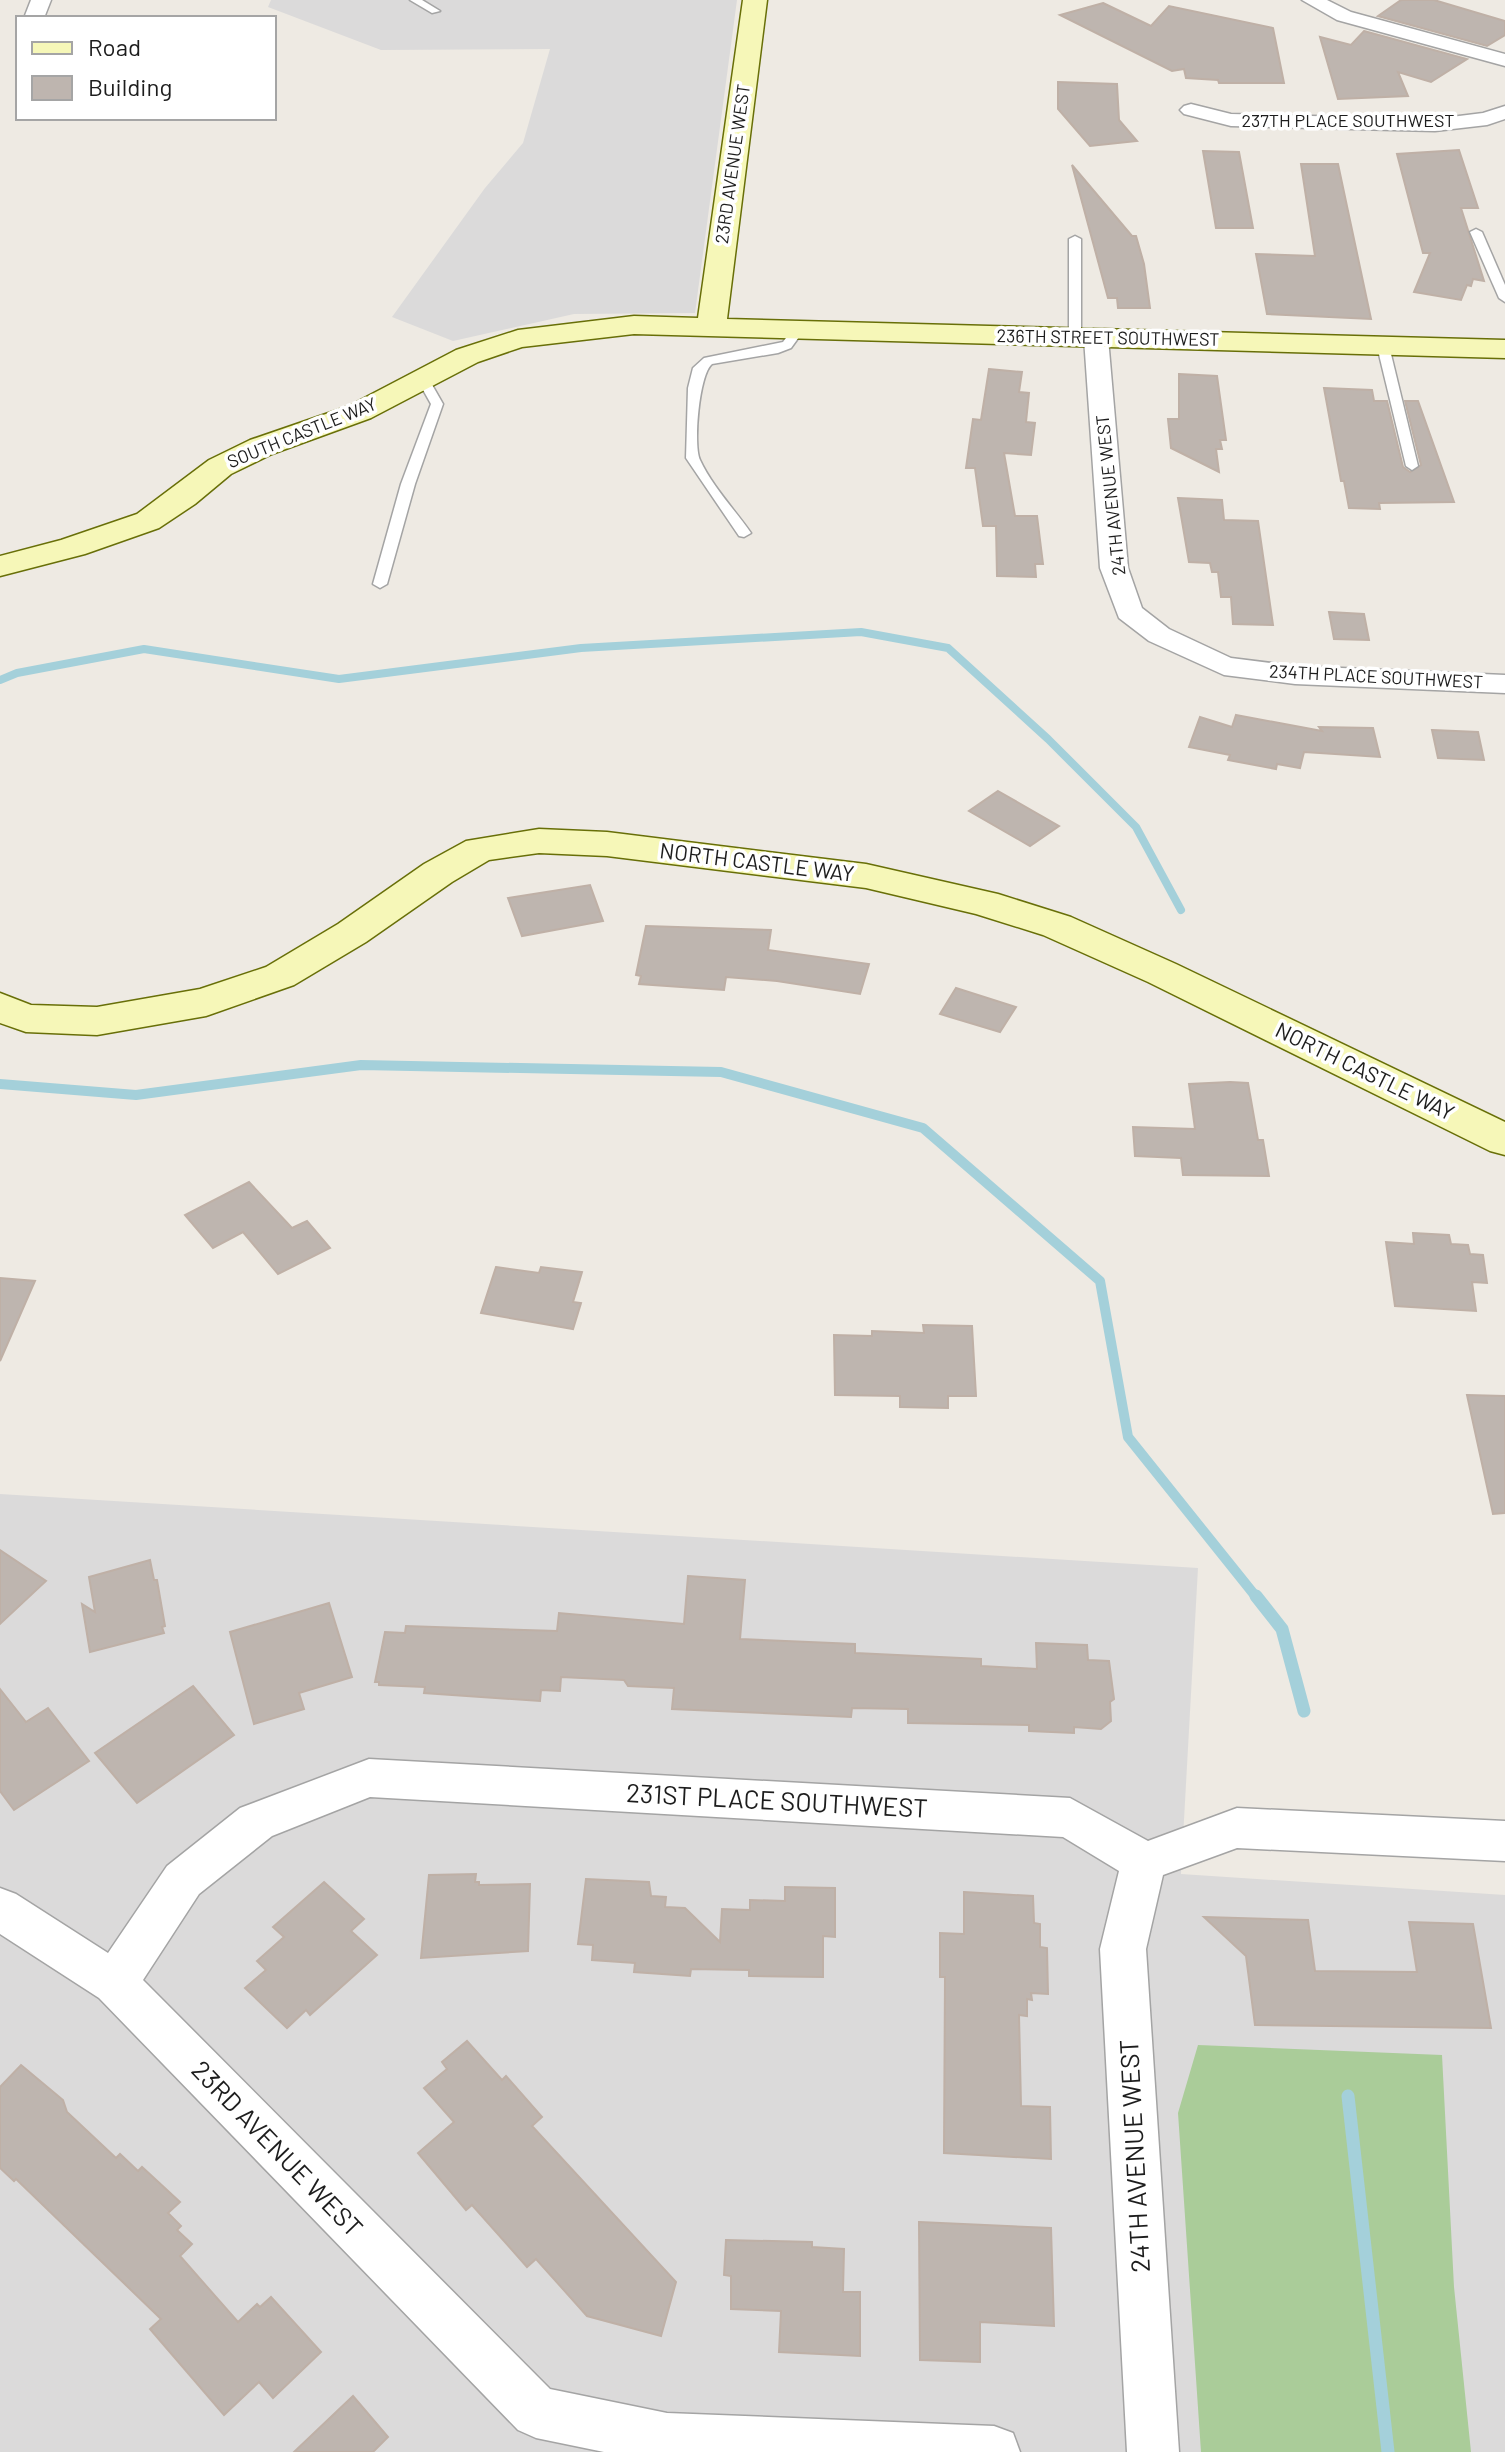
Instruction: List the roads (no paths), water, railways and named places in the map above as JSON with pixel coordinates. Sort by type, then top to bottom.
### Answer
[{"type":"street","name":"23RD AVENUE WEST","points":[[711,328],[755,0]]},
{"type":"street","points":[[1312,0],[1344,16],[1505,60]]},
{"type":"street","name":"237TH PLACE SOUTHWEST","points":[[1191,110],[1231,120],[1421,125],[1487,119],[1505,112]]},
{"type":"street","name":"SOUTH CASTLE WAY","points":[[0,566],[73,547],[148,521],[184,497],[220,467],[261,447],[360,412],[467,356],[518,339],[634,325],[711,328]]},
{"type":"street","name":"236TH STREET SOUTHWEST","points":[[711,328],[1505,349]]},
{"type":"street","name":"24TH AVENUE WEST","points":[[1086,338],[1114,568],[1129,612],[1159,635]]},
{"type":"street","name":"234TH PLACE SOUTHWEST","points":[[1159,635],[1224,666],[1295,675],[1505,684]]},
{"type":"street","name":"NORTH CASTLE WAY","points":[[0,1007],[26,1018],[97,1021],[206,1002],[280,976],[479,849],[539,841],[607,844],[866,876],[984,903],[1057,926],[1162,973],[1505,1140]]},
{"type":"street","name":"231ST PLACE SOUTHWEST","points":[[115,1983],[183,1880],[256,1822],[369,1778],[1070,1818],[1144,1862]]},
{"type":"street","points":[[1144,1862],[1237,1828],[1505,1841]]},
{"type":"street","name":"24TH AVENUE WEST","points":[[1144,1862],[1123,1949],[1153,2452]]},
{"type":"street","name":"23RD AVENUE WEST","points":[[0,1909],[115,1983],[536,2412],[667,2446]]},
{"type":"street","points":[[667,2446],[994,2452]]},
{"type":"lane","points":[[415,0],[435,11]]},
{"type":"lane","points":[[1476,232],[1505,298]]},
{"type":"lane","points":[[1075,239],[1086,338]]},
{"type":"lane","points":[[744,533],[692,458],[696,378],[699,368],[708,361],[774,350],[787,345],[798,330]]},
{"type":"lane","points":[[1383,346],[1412,466]]},
{"type":"lane","points":[[380,584],[408,484],[437,404],[423,379]]},
{"type":"waterway","points":[[0,680],[17,673],[144,649],[339,679],[581,648],[861,632],[948,648],[1048,739],[1136,827],[1181,910]]},
{"type":"waterway","points":[[0,1084],[136,1095],[361,1065],[721,1072],[923,1128],[1100,1281],[1128,1437],[1257,1598]]},
{"type":"waterway","points":[[1256,1596],[1282,1629],[1304,1711]]},
{"type":"waterway","points":[[1348,2096],[1388,2452]]}]
